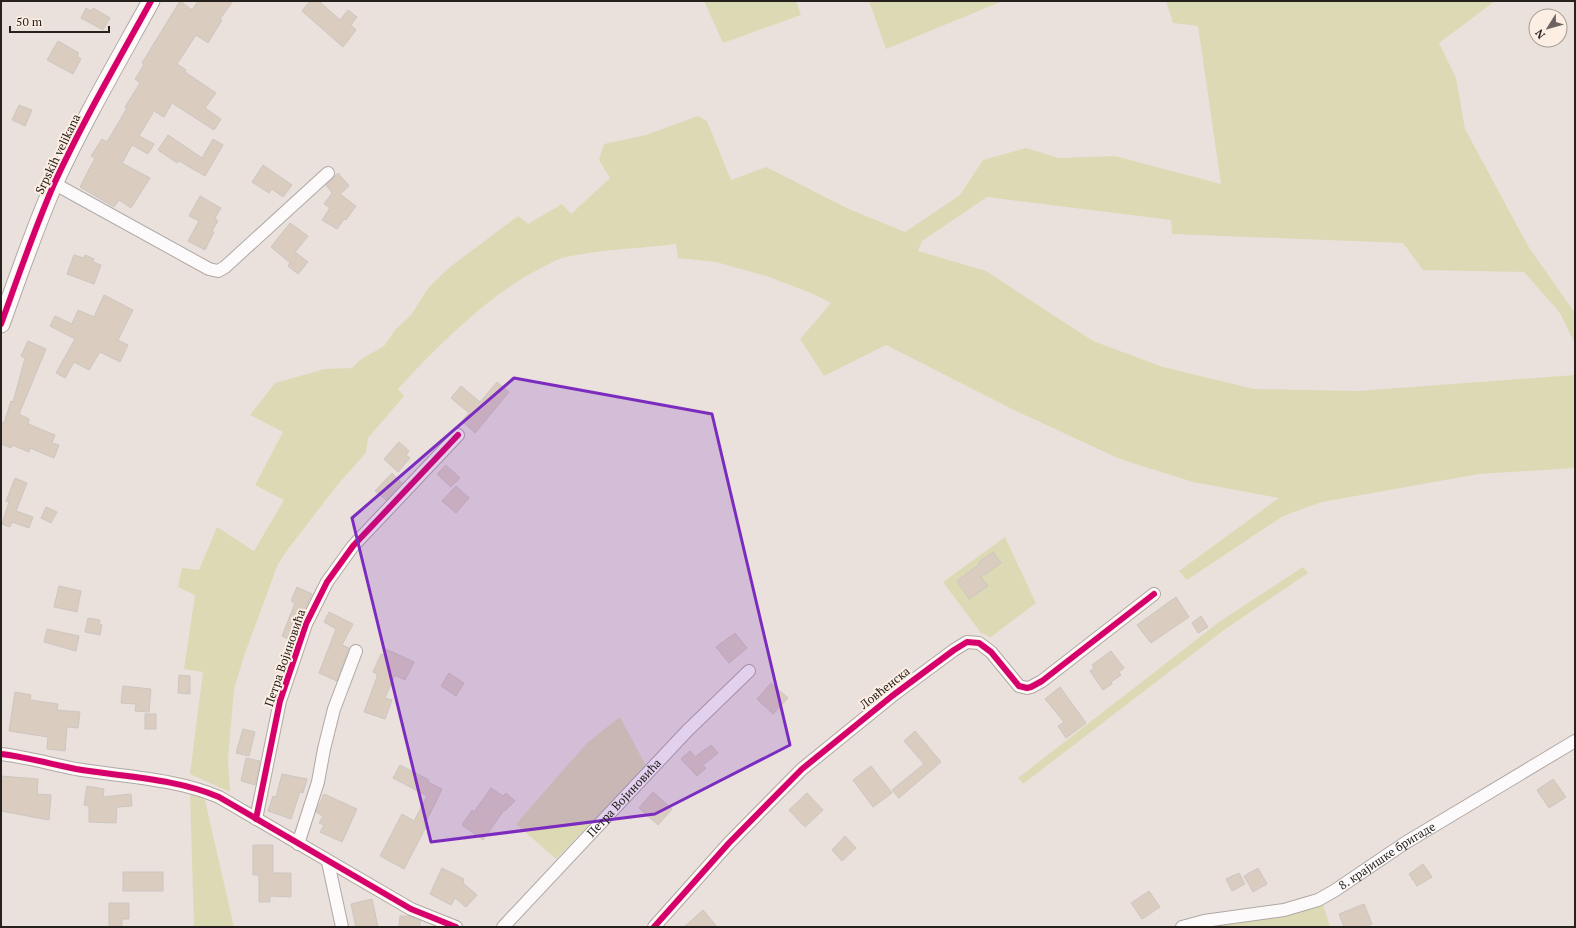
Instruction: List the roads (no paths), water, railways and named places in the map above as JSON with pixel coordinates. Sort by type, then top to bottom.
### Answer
[{"type":"main road","name":"Srpskih velikana","points":[[1,324],[26,253],[55,184],[93,108],[151,1]]},
{"type":"street","points":[[55,184],[209,269],[218,271],[225,267],[328,173]]},
{"type":"street","name":"Петра Војиновића","points":[[256,819],[280,701],[306,624],[327,582],[353,546],[458,435]]},
{"type":"street","name":"Ловћенска","points":[[654,927],[729,843],[802,769],[892,696],[954,650],[967,642],[979,643],[991,652],[1014,682],[1023,687],[1031,687],[1042,681],[1154,594]]},
{"type":"street","points":[[298,844],[318,782],[324,749],[334,709],[356,651]]},
{"type":"street","name":"Петра Војиновића","points":[[503,927],[687,731],[749,671]]},
{"type":"street","name":"8. крајишке бригаде","points":[[1182,927],[1204,921],[1284,910],[1318,900],[1339,888],[1405,843],[1575,740]]},
{"type":"street","points":[[1,754],[76,769],[199,789],[218,797],[411,909],[456,927]]},
{"type":"street","points":[[328,862],[342,927]]}]
